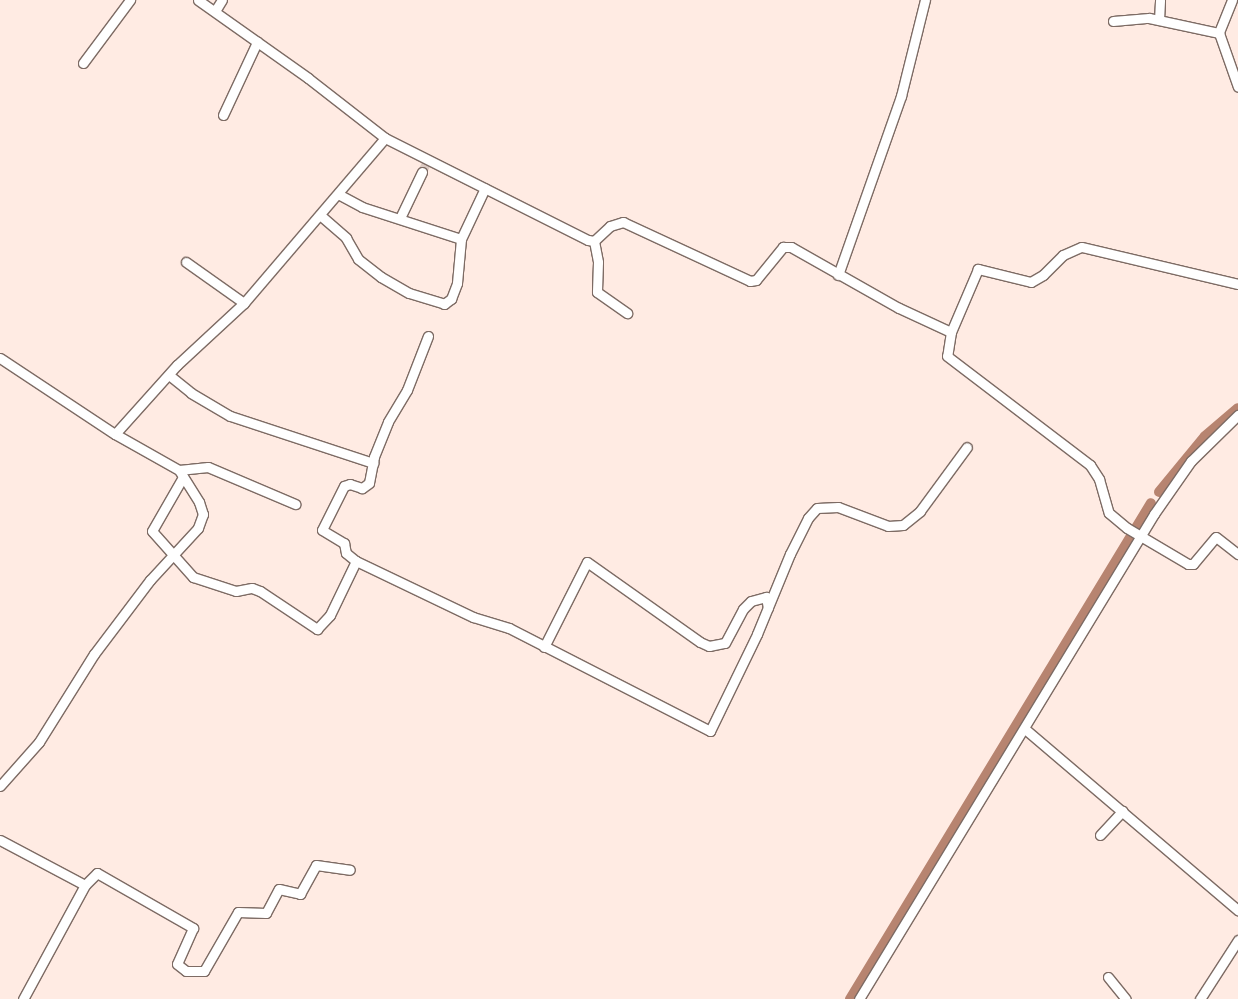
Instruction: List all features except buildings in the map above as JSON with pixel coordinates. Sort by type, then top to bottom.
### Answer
[{"type":"street","points":[[83,62],[130,0]]},
{"type":"street","points":[[198,0],[385,138],[425,165],[485,188],[594,241]]},
{"type":"street","points":[[215,11],[222,0]]},
{"type":"street","points":[[1159,20],[1160,0]]},
{"type":"street","points":[[1232,0],[1219,33],[1238,87]]},
{"type":"street","points":[[838,275],[901,96],[923,1]]},
{"type":"street","points":[[1113,21],[1135,18],[1159,20],[1219,33]]},
{"type":"street","points":[[223,114],[257,42]]},
{"type":"street","points":[[115,434],[169,374],[244,303],[385,138]]},
{"type":"street","points":[[400,218],[425,165]]},
{"type":"street","points":[[320,215],[346,238],[358,260],[369,269],[409,293],[444,304],[451,299],[457,283],[461,239],[485,188]]},
{"type":"street","points":[[338,194],[362,207],[461,239]]},
{"type":"street","points":[[594,241],[619,222],[747,281],[756,280],[784,247],[788,246],[838,275],[951,332]]},
{"type":"street","points":[[594,241],[598,262],[597,292],[627,313]]},
{"type":"street","points":[[1238,284],[1081,247],[1063,255],[1044,275],[1031,282],[978,269],[951,332],[948,358],[1090,465],[1099,480],[1108,513],[1127,528],[1188,564],[1193,564],[1216,537],[1238,554]]},
{"type":"street","points":[[186,262],[244,303]]},
{"type":"street","points":[[428,336],[407,390],[388,422],[366,488],[344,486],[322,528],[323,532],[344,543],[346,553],[356,561],[473,617],[509,628],[710,731],[808,518],[817,508],[838,507],[888,526],[904,525],[920,511],[967,447]]},
{"type":"street","points":[[0,358],[115,434],[181,473],[199,502],[203,519],[173,556],[150,580],[94,654],[39,742],[0,786]]},
{"type":"street","points":[[169,374],[191,393],[230,416],[373,463]]},
{"type":"street","points":[[859,999],[1139,535],[1191,461],[1238,416]]},
{"type":"street","points":[[181,473],[208,467],[295,504]]},
{"type":"street","points":[[181,473],[152,531],[193,577],[236,591],[252,588],[260,591],[317,629],[330,615],[356,561]]},
{"type":"street","points":[[544,647],[588,562],[700,642],[709,646],[725,643],[743,610],[751,601],[766,597],[768,608]]},
{"type":"street","points":[[1024,728],[1238,910]]},
{"type":"street","points":[[1100,835],[1122,810]]},
{"type":"street","points":[[0,840],[85,885]]},
{"type":"street","points":[[23,999],[85,885],[97,873],[193,928],[177,964],[186,971],[204,971],[238,912],[266,913],[279,889],[300,894],[316,865],[350,870]]},
{"type":"street","points":[[1200,999],[1238,940]]},
{"type":"street","points":[[1108,977],[1126,999]]},
{"type":"waterway","points":[[1159,492],[1205,436],[1238,408]]},
{"type":"waterway","points":[[850,999],[1151,503]]},
{"type":"tunnel","points":[[422,172],[426,164]]}]
